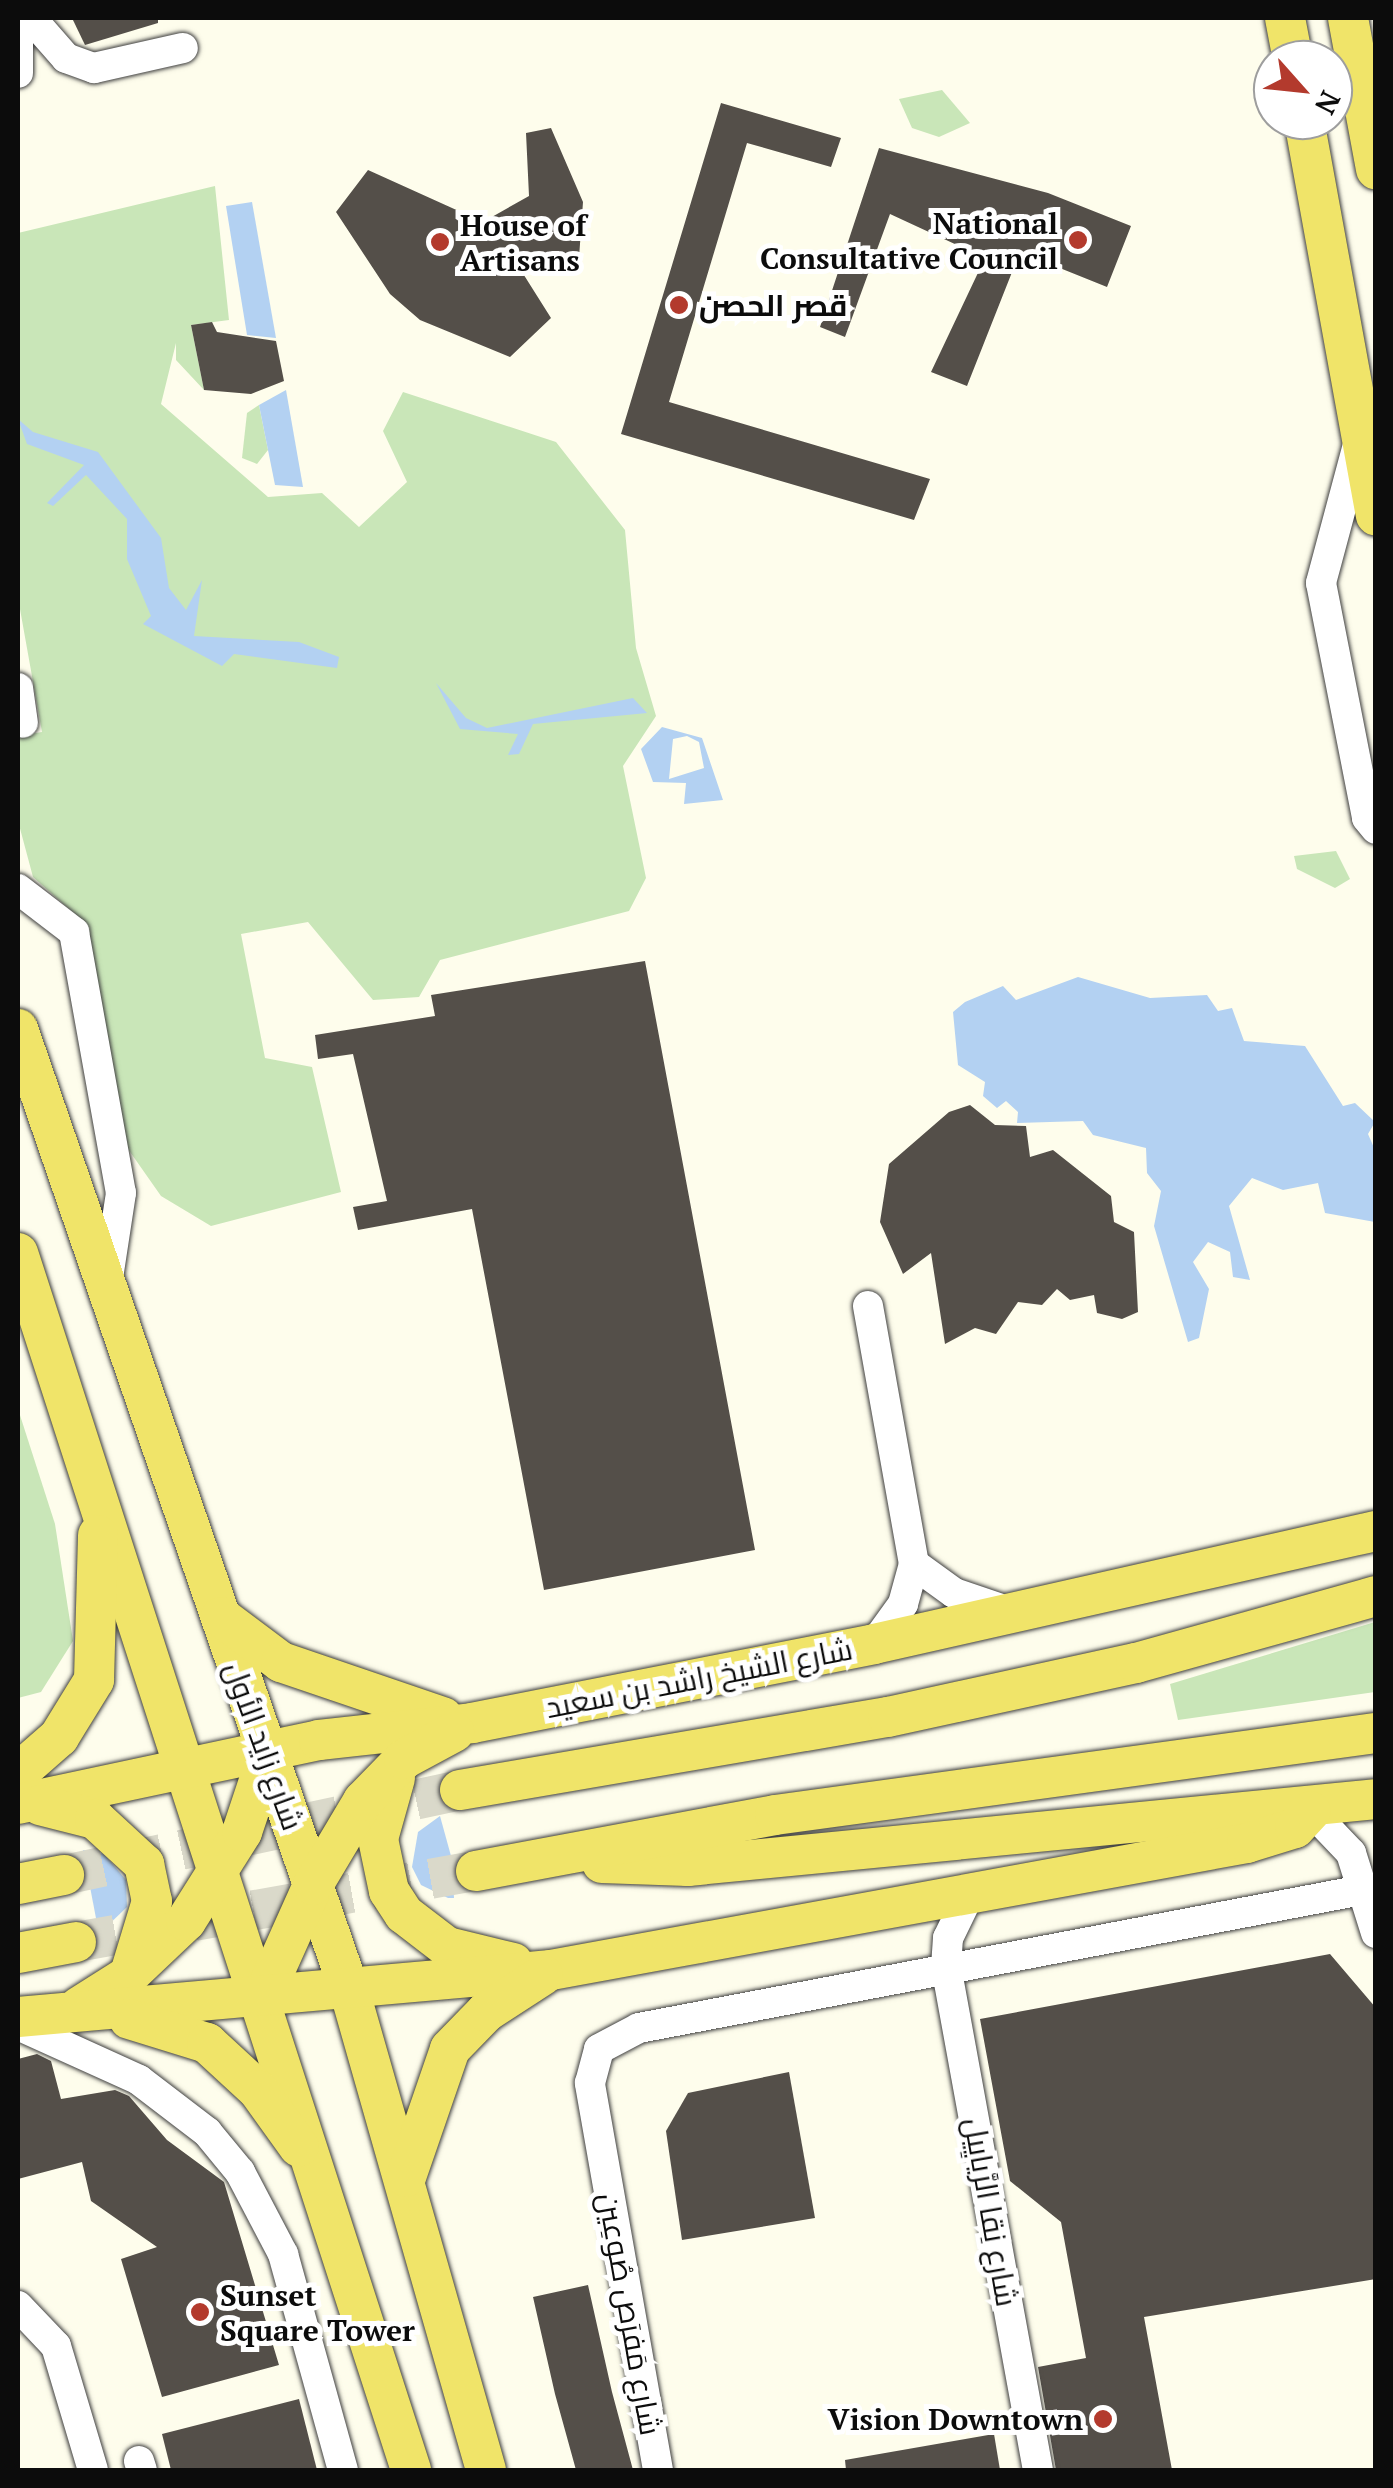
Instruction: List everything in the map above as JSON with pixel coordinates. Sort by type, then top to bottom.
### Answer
[{"type":"main road","points":[[1348,18],[1376,169]]},
{"type":"main road","points":[[1355,58],[1363,18]]},
{"type":"main road","points":[[1308,140],[1376,515]]},
{"type":"main road","name":"شارع زايد الأول","points":[[18,1030],[212,1608],[270,1751],[349,1989],[406,2176],[486,2470]]},
{"type":"main road","points":[[18,1254],[263,1997],[411,2470]]},
{"type":"main road","points":[[97,1496],[94,1680],[18,1793],[95,1818],[144,1864],[149,1921],[128,1976]]},
{"type":"main road","name":"شارع الشيخ راشد بن سعيد","points":[[18,1793],[188,1768],[270,1751],[472,1723],[874,1644],[1007,1610],[1376,1531]]},
{"type":"main road","points":[[460,1790],[908,1713],[1136,1663],[1376,1596]]},
{"type":"main road","points":[[212,1608],[282,1662],[472,1723]]},
{"type":"main road","points":[[263,1997],[313,1885],[363,1801],[404,1759],[472,1723]]},
{"type":"main road","points":[[476,1871],[775,1815],[1373,1732]]},
{"type":"main road","points":[[76,2009],[128,1976],[186,1921],[221,1872],[270,1751]]},
{"type":"main road","points":[[404,1759],[378,1839],[389,1891],[404,1914],[447,1946],[552,1970]]},
{"type":"main road","points":[[563,1857],[688,1866],[1272,1806],[1310,1811],[1376,1800]]},
{"type":"main road","points":[[18,2017],[552,1970],[1247,1843],[1295,1828],[1310,1811]]},
{"type":"main road","points":[[18,1884],[64,1874]]},
{"type":"main road","points":[[18,1953],[76,1942]]},
{"type":"main road","points":[[406,2176],[450,2048],[486,2012],[552,1970]]},
{"type":"main road","points":[[76,2009],[166,2025],[207,2043],[258,2090],[320,2178]]},
{"type":"street","points":[[21,42],[94,68],[183,48]]},
{"type":"street","points":[[1361,434],[1321,583],[1366,818],[1376,829]]},
{"type":"street","points":[[18,688],[23,723]]},
{"type":"street","points":[[18,888],[74,932],[121,1193],[106,1292]]},
{"type":"street","points":[[868,1306],[914,1564],[904,1604],[874,1644]]},
{"type":"street","points":[[914,1564],[954,1593],[1007,1610]]},
{"type":"street","points":[[1310,1811],[1351,1853],[1367,1889],[1376,1933]]},
{"type":"street","name":"شارع مَفرَص صُوعِين","points":[[658,2470],[589,2072],[599,2049],[618,2036],[946,1960],[1367,1889]]},
{"type":"street","points":[[946,1960],[969,1895]]},
{"type":"street","points":[[905,1907],[946,1960]]},
{"type":"street","name":"شارع نِقا الرَّيايِيل","points":[[946,1960],[1038,2470]]},
{"type":"street","points":[[18,2025],[139,2080],[207,2132],[240,2172],[283,2254],[343,2470]]},
{"type":"street","points":[[18,2306],[56,2346],[92,2470]]},
{"type":"green space","points":[[942,90],[970,123],[939,137],[912,128],[899,99]]},
{"type":"green space","points":[[215,186],[229,320],[191,325],[204,390],[176,360],[176,343],[161,404],[268,497],[322,493],[359,527],[407,482],[383,431],[403,392],[556,442],[625,530],[636,648],[656,716],[623,766],[646,878],[629,911],[440,960],[419,997],[373,1000],[308,922],[241,934],[265,1058],[312,1067],[341,1192],[211,1226],[161,1196],[121,1139],[85,923],[33,877],[18,821],[18,736],[42,732],[18,598],[18,233]]},
{"type":"green space","points":[[259,405],[268,450],[257,464],[242,458],[247,413]]},
{"type":"green space","points":[[1336,851],[1350,879],[1335,888],[1297,869],[1294,856]]},
{"type":"green space","points":[[18,1409],[55,1524],[73,1641],[41,1692],[18,1698]]},
{"type":"green space","points":[[1375,1622],[1375,1692],[1178,1720],[1170,1684]]},
{"type":"water","points":[[252,202],[276,338],[247,335],[226,206]]},
{"type":"water","points":[[286,390],[303,487],[275,485],[259,405]]},
{"type":"water","points":[[18,419],[33,432],[98,452],[161,538],[169,588],[186,610],[202,580],[194,636],[299,642],[339,657],[337,668],[234,654],[222,666],[143,624],[151,616],[127,559],[127,519],[86,475],[53,506],[47,503],[84,465],[27,444]]},
{"type":"water","points":[[436,683],[466,718],[487,728],[633,698],[647,713],[533,724],[519,754],[508,755],[518,734],[460,729]]},
{"type":"water","points":[[662,727],[702,738],[723,800],[684,804],[686,783],[653,782],[641,749]],"holes":[[[687,736],[699,742],[704,768],[669,779],[673,739]]]},
{"type":"water","points":[[1078,977],[1150,998],[1207,995],[1218,1011],[1232,1008],[1244,1041],[1305,1046],[1343,1106],[1355,1103],[1375,1122],[1368,1134],[1375,1150],[1375,1222],[1325,1213],[1318,1183],[1283,1190],[1252,1178],[1229,1206],[1250,1280],[1233,1277],[1230,1252],[1208,1242],[1193,1262],[1209,1289],[1199,1338],[1188,1342],[1154,1226],[1161,1191],[1147,1173],[1146,1148],[1093,1135],[1083,1121],[1017,1123],[1018,1112],[1006,1101],[997,1108],[983,1096],[985,1082],[958,1065],[953,1012],[965,1002],[1003,986],[1016,1000]]},
{"type":"water","points":[[440,1816],[451,1856],[454,1898],[421,1885],[412,1867],[418,1832]]},
{"type":"water","points":[[83,1850],[104,1854],[126,1880],[127,1907],[99,1934]]},
{"type":"building","points":[[72,18],[158,18],[158,23],[85,45]]},
{"type":"building","name":"قصر الحصن","points":[[721,103],[841,138],[831,167],[747,143],[669,402],[930,479],[914,520],[621,434]]},
{"type":"building","name":"House of Artisans","points":[[551,128],[583,202],[579,258],[522,272],[551,318],[510,357],[420,320],[390,294],[336,212],[368,170],[483,222],[529,196],[526,133]]},
{"type":"building","points":[[879,148],[1048,193],[1131,226],[1107,287],[1020,252],[967,386],[931,372],[985,258],[890,214],[845,337],[820,327]]},
{"type":"building","points":[[212,322],[217,332],[276,341],[284,381],[251,394],[204,390],[191,325]]},
{"type":"building","points":[[645,961],[755,1550],[544,1590],[472,1209],[358,1230],[353,1207],[387,1201],[353,1054],[318,1059],[315,1035],[435,1016],[431,995]]},
{"type":"building","points":[[970,1105],[995,1125],[1026,1126],[1030,1157],[1053,1150],[1111,1196],[1114,1222],[1134,1232],[1138,1312],[1122,1319],[1097,1313],[1094,1295],[1070,1300],[1057,1289],[1042,1305],[1018,1302],[996,1334],[975,1328],[945,1344],[931,1253],[903,1274],[880,1222],[889,1164],[949,1112]]},
{"type":"building","points":[[1330,1954],[1376,2008],[1376,2279],[1144,2317],[1172,2470],[1056,2470],[1038,2367],[1086,2358],[1061,2222],[1010,2181],[980,2019]]},
{"type":"building","points":[[37,2054],[51,2061],[61,2099],[115,2090],[129,2096],[167,2140],[224,2182],[279,2365],[162,2397],[121,2259],[157,2247],[91,2201],[82,2162],[18,2179],[18,2059]]},
{"type":"building","points":[[789,2072],[815,2218],[682,2240],[666,2131],[688,2093]]},
{"type":"building","points":[[588,2285],[633,2470],[576,2470],[555,2394],[533,2297]]},
{"type":"building","points":[[299,2399],[317,2470],[171,2470],[162,2434]]},
{"type":"building","points":[[994,2434],[1000,2470],[846,2470],[845,2460]]},
{"type":"tunnel","points":[[64,1875],[460,1790]]},
{"type":"tunnel","points":[[76,1942],[476,1871]]},
{"type":"place","name":"National Consultative Council","points":[[1078,240]]},
{"type":"place","name":"House of Artisans","points":[[440,242]]},
{"type":"place","name":"قصر الحصن","points":[[679,305]]},
{"type":"place","name":"Sunset Square Tower","points":[[200,2312]]},
{"type":"place","name":"Vision Downtown","points":[[1103,2419]]}]
